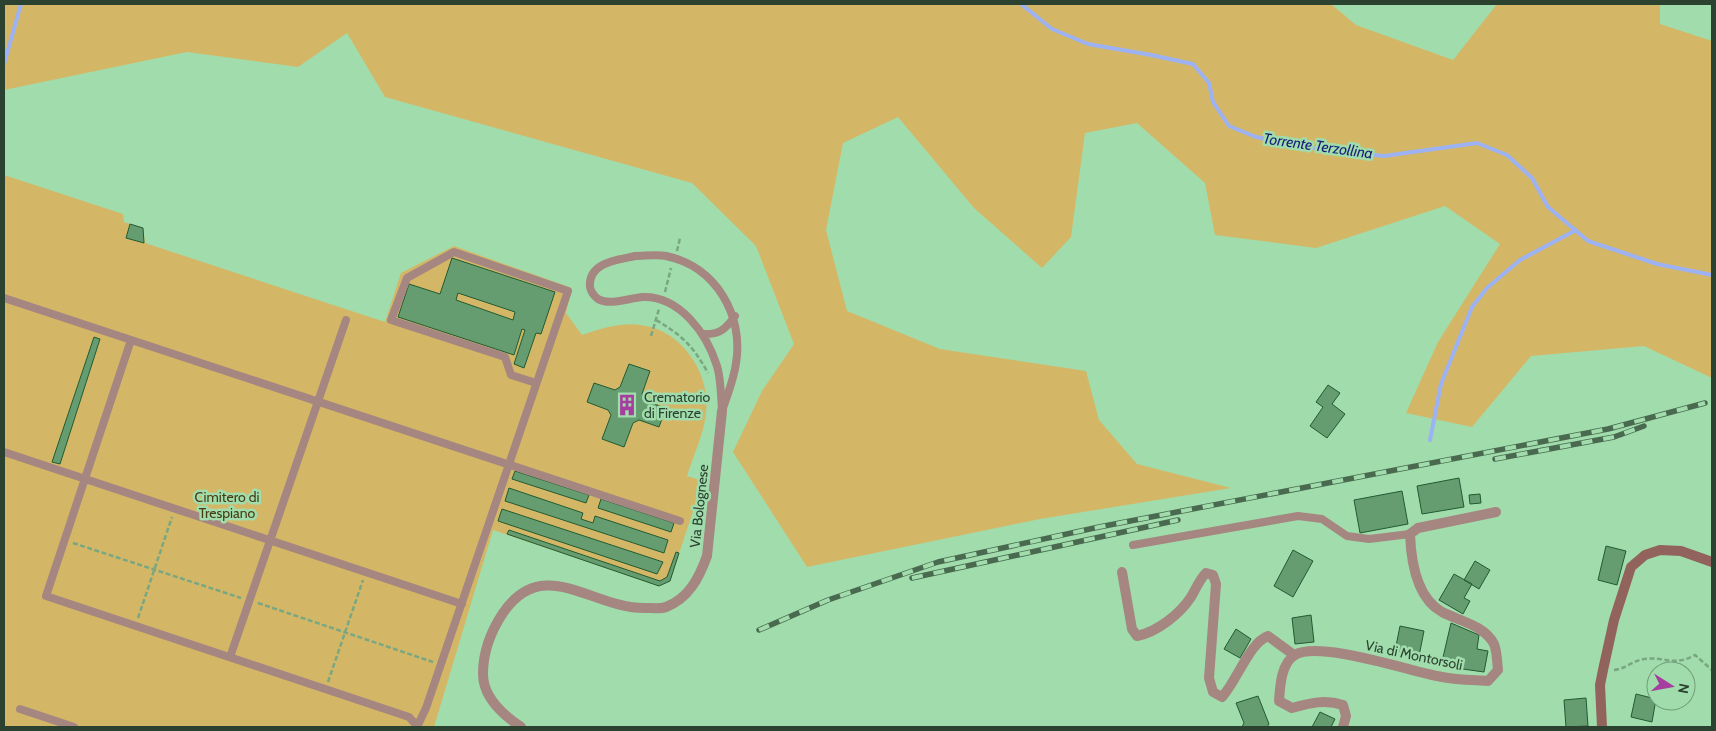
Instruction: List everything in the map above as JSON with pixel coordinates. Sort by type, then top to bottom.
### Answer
[{"type":"street","name":"Via Bolognese","points":[[517,726],[490,698],[483,675],[486,647],[498,620],[512,600],[528,588],[549,585],[573,589],[612,603],[641,608],[664,608],[690,591],[700,575],[707,556],[722,411]]},
{"type":"street","points":[[1410,534],[1418,528],[1496,512]]},
{"type":"street","name":"Via di Montorsoli","points":[[1294,655],[1308,651],[1362,658],[1443,678],[1488,681],[1498,670],[1494,644],[1486,634],[1471,624],[1441,611],[1422,592],[1411,552],[1410,534]]},
{"type":"street","points":[[1602,727],[1600,684],[1614,620],[1631,567],[1645,555],[1660,550],[1681,551],[1712,562]]},
{"type":"street","points":[[1122,572],[1132,629],[1137,636],[1150,633],[1171,617],[1191,598],[1206,573],[1213,575],[1216,584],[1209,678],[1213,692],[1222,697],[1231,688],[1258,639],[1268,636],[1294,655],[1285,667],[1279,701],[1292,708],[1317,702],[1332,701],[1343,705],[1346,716],[1343,727]]},
{"type":"lane","points":[[131,340],[46,596],[409,717],[417,727],[426,708],[568,291],[454,252],[407,278],[391,320],[506,357],[511,375],[536,383]]},
{"type":"lane","points":[[636,256],[666,256],[694,267],[716,283],[735,316],[736,363],[722,411],[717,366],[702,334],[685,313],[662,300],[646,297],[606,303],[596,298],[590,290],[590,279],[598,267],[608,262],[636,256]]},
{"type":"lane","points":[[4,298],[680,521]]},
{"type":"lane","points":[[702,334],[715,335],[726,330],[735,316]]},
{"type":"lane","points":[[230,657],[346,320]]},
{"type":"lane","points":[[4,452],[462,604]]},
{"type":"lane","points":[[1133,544],[1298,516],[1322,519],[1347,536],[1369,539],[1410,534]]},
{"type":"lane","points":[[20,709],[74,727]]},
{"type":"path","points":[[652,336],[680,238]]},
{"type":"path","points":[[656,320],[682,335],[696,350],[710,378]]},
{"type":"path","points":[[135,625],[174,508]]},
{"type":"path","points":[[64,540],[441,664]]},
{"type":"path","points":[[326,689],[366,572]]},
{"type":"path","points":[[1603,670],[1624,669],[1645,659],[1678,662],[1695,655],[1712,670]]},
{"type":"green space","points":[[4,4],[1331,4],[1356,25],[1453,60],[1497,4],[1660,4],[1660,24],[1712,41],[1712,378],[1644,346],[1531,356],[1472,427],[1406,413],[1438,342],[1500,244],[1445,206],[1316,248],[1215,235],[1205,183],[1137,123],[1085,133],[1071,237],[1042,268],[974,208],[898,117],[843,143],[826,230],[847,311],[940,349],[1086,371],[1099,420],[1137,464],[1231,488],[1040,519],[807,567],[733,452],[762,391],[794,344],[756,246],[692,183],[385,97],[347,33],[298,67],[187,52],[4,90]]},
{"type":"green space","name":"Cimitero di Trespiano","points":[[4,175],[123,214],[124,222],[143,228],[145,243],[385,322],[401,273],[454,246],[572,288],[566,313],[582,335],[630,324],[660,330],[672,337],[692,358],[699,371],[704,385],[706,413],[703,429],[687,476],[703,481],[670,581],[659,586],[493,530],[434,727],[4,727]]},
{"type":"building","points":[[130,224],[143,228],[144,243],[126,238]]},
{"type":"building","points":[[452,258],[555,292],[541,334],[536,333],[524,368],[514,364],[525,330],[522,329],[514,355],[398,317],[409,284],[440,294]],"holes":[[[458,293],[515,312],[513,320],[456,300]]]},
{"type":"building","points":[[94,337],[100,339],[60,464],[52,462]]},
{"type":"building","name":"Crematorio di Firenze","points":[[629,364],[650,371],[642,394],[645,401],[666,408],[659,427],[639,420],[633,423],[624,447],[602,439],[611,415],[608,410],[587,402],[594,383],[615,390],[620,387]]},
{"type":"building","points":[[1328,385],[1340,393],[1332,404],[1345,414],[1327,438],[1310,426],[1323,407],[1316,402]]},
{"type":"building","points":[[515,471],[589,495],[586,503],[512,479]]},
{"type":"building","points":[[1459,478],[1464,507],[1422,514],[1417,486]]},
{"type":"building","points":[[509,488],[583,513],[581,519],[593,523],[595,516],[668,540],[664,553],[505,501]]},
{"type":"building","points":[[1402,491],[1408,524],[1360,533],[1354,500]]},
{"type":"building","points":[[1480,494],[1481,503],[1470,504],[1469,495]]},
{"type":"building","points":[[601,499],[674,523],[671,532],[598,508]]},
{"type":"building","points":[[502,509],[663,562],[657,574],[498,521]]},
{"type":"building","points":[[509,530],[660,581],[667,577],[676,552],[679,553],[670,581],[659,586],[507,534]]},
{"type":"building","points":[[1606,546],[1626,551],[1617,585],[1598,580]]},
{"type":"building","points":[[1293,550],[1313,561],[1293,597],[1274,586]]},
{"type":"building","points":[[1475,561],[1490,570],[1479,589],[1464,580]]},
{"type":"building","points":[[1454,574],[1472,584],[1464,598],[1470,601],[1463,614],[1439,600]]},
{"type":"building","points":[[1311,615],[1314,642],[1295,644],[1292,618]]},
{"type":"building","points":[[1451,623],[1479,635],[1477,649],[1488,651],[1484,672],[1441,666]]},
{"type":"building","points":[[1400,626],[1424,631],[1419,656],[1395,651]]},
{"type":"building","points":[[1236,629],[1251,639],[1240,658],[1224,649]]},
{"type":"building","points":[[1636,694],[1646,696],[1646,711],[1654,711],[1652,722],[1631,717]]},
{"type":"building","points":[[1258,696],[1269,724],[1267,727],[1242,727],[1244,723],[1236,703]]},
{"type":"building","points":[[1586,698],[1588,726],[1566,727],[1564,700]]},
{"type":"building","points":[[1320,712],[1335,719],[1331,727],[1312,727]]},
{"type":"waterway","points":[[4,64],[21,4]]},
{"type":"waterway","name":"Torrente Terzollina","points":[[1021,4],[1052,29],[1088,44],[1193,64],[1209,83],[1213,102],[1229,126],[1256,137],[1319,149],[1384,156],[1477,143],[1507,155],[1532,178],[1548,207],[1588,241],[1657,264],[1712,275]]},
{"type":"waterway","points":[[1430,440],[1441,384],[1472,307],[1487,288],[1520,260],[1576,230]]},
{"type":"railway","points":[[759,630],[828,600],[938,562],[1099,527],[1608,429],[1705,403]]},
{"type":"railway","points":[[1495,459],[1614,437],[1644,426]]},
{"type":"railway","points":[[912,578],[1178,520]]},
{"type":"place","name":"Crematorio di Firenze","points":[[627,405]]}]
